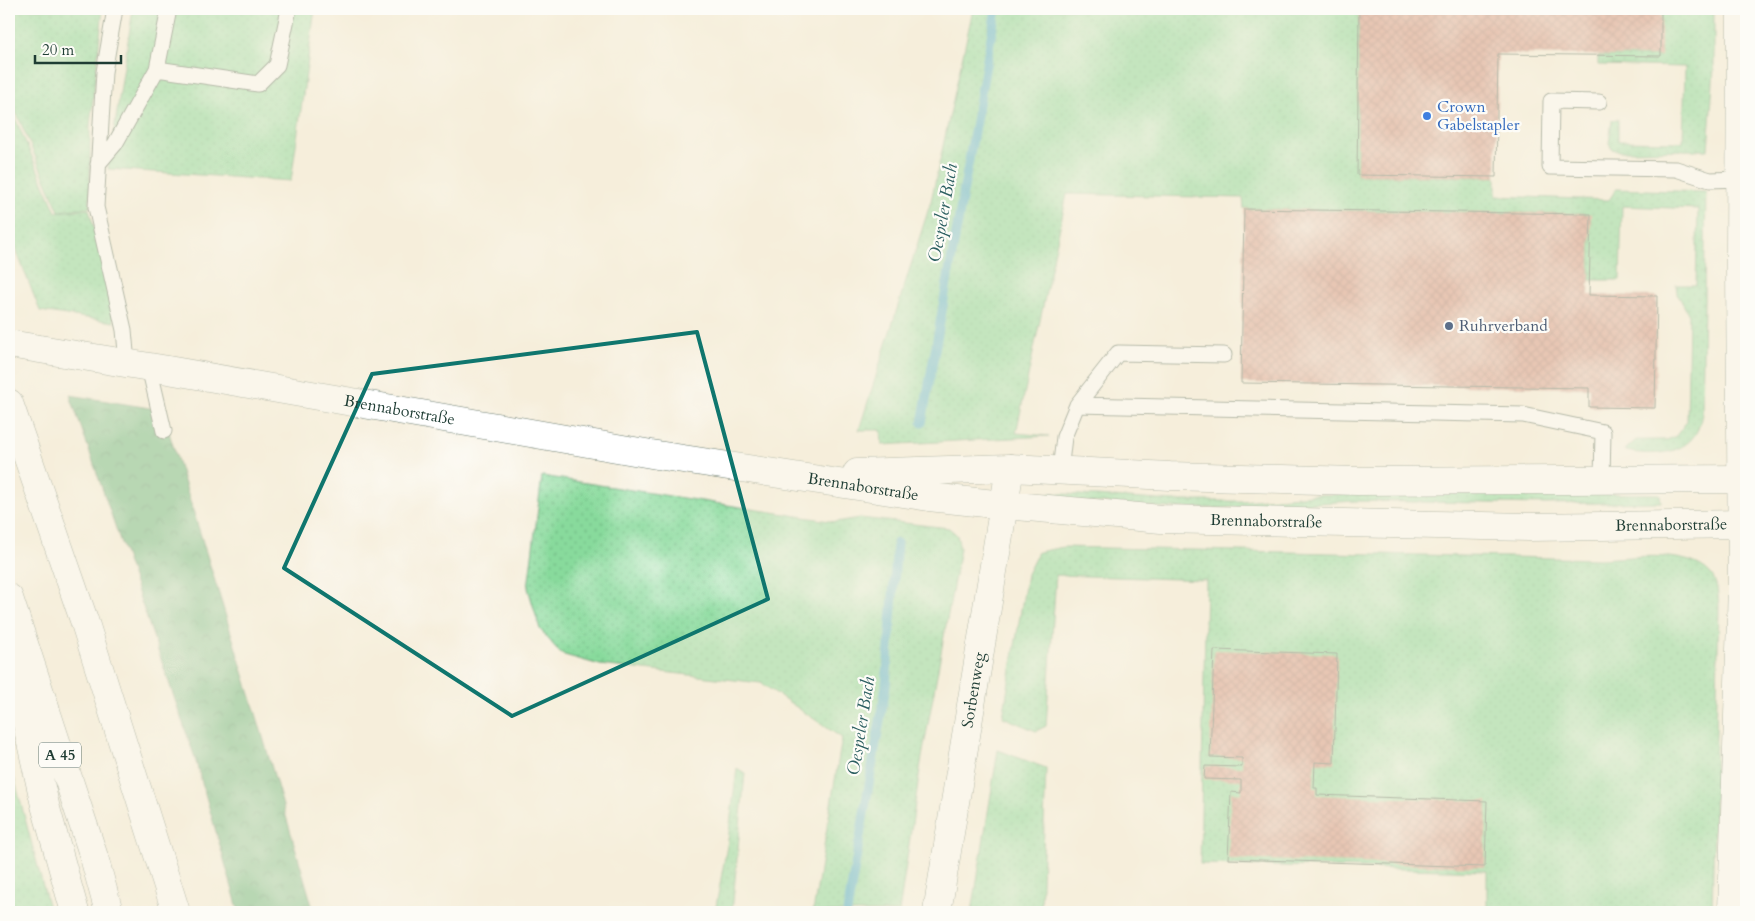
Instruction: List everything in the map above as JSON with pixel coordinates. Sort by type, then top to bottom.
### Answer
[{"type":"main road","points":[[1732,912],[1744,524],[1740,179],[1744,100],[1744,48],[1741,9]]},
{"type":"main road","name":"Brennaborstraße","points":[[9,344],[648,454],[929,497],[1004,505],[1161,519],[1529,527],[1744,524]]},
{"type":"main road","points":[[13,414],[84,620],[174,905]]},
{"type":"main road","name":"Brennaborstraße","points":[[791,476],[1010,468],[1170,476],[1357,481],[1744,479]]},
{"type":"main road","name":"Sorbenweg","points":[[937,912],[1010,468]]},
{"type":"main road","name":"A 45","points":[[9,598],[94,856],[110,912]]},
{"type":"main road","points":[[9,642],[45,804],[75,912]]},
{"type":"lane","points":[[114,9],[104,72],[96,207],[124,330],[164,431]]},
{"type":"lane","points":[[98,164],[115,144],[157,69],[169,9]]},
{"type":"lane","points":[[157,69],[258,84],[277,65],[289,9]]},
{"type":"lane","points":[[1599,102],[1552,101],[1550,167],[1676,169],[1710,180],[1740,179]]},
{"type":"lane","points":[[1060,471],[1064,437],[1077,405],[1118,353],[1224,355]]},
{"type":"lane","points":[[1077,405],[1523,415],[1603,432],[1602,480]]},
{"type":"highlighted area","points":[[697,332],[768,599],[512,716],[284,568],[372,374]]},
{"type":"green space","points":[[9,9],[103,9],[90,126],[90,207],[59,211],[9,96]]},
{"type":"green space","points":[[133,9],[315,9],[291,181],[108,169]]},
{"type":"green space","points":[[973,9],[1359,9],[1357,175],[1496,177],[1496,196],[1609,200],[1616,189],[1706,192],[1702,414],[1698,429],[1685,445],[1667,452],[1636,453],[1625,450],[1636,440],[1667,440],[1676,436],[1687,421],[1689,315],[1677,293],[1676,285],[1696,285],[1698,209],[1622,206],[1620,280],[1590,280],[1590,214],[1244,209],[1243,198],[1067,194],[1016,433],[1049,436],[882,445],[881,430],[859,430],[931,201]]},
{"type":"green space","points":[[1661,9],[1714,9],[1714,69],[1708,150],[1620,151],[1612,149],[1609,143],[1612,120],[1618,119],[1618,141],[1683,142],[1685,67],[1598,65],[1598,56],[1660,56]]},
{"type":"green space","points":[[9,104],[56,212],[89,209],[110,288],[114,322],[40,311],[9,232]]},
{"type":"green space","points":[[70,395],[162,410],[258,720],[314,912],[239,912],[194,755]]},
{"type":"green space","points":[[542,476],[836,522],[860,518],[949,528],[957,535],[960,548],[921,763],[899,912],[813,912],[842,738],[761,683],[600,665],[561,654],[540,629],[528,588]]},
{"type":"green space","points":[[1050,493],[1174,501],[1240,501],[1312,495],[1384,493],[1660,494],[1661,502],[1546,504],[1357,501],[1221,508],[1169,508],[1047,499],[1046,495]]},
{"type":"green space","points":[[1063,547],[1599,559],[1658,556],[1688,561],[1701,566],[1711,574],[1715,581],[1719,607],[1712,912],[1487,912],[1487,871],[1200,864],[1206,580],[1056,575],[1046,726],[1036,731],[1003,717],[1027,574],[1038,552]]},
{"type":"green space","points":[[998,750],[1046,768],[1041,912],[972,912]]},
{"type":"green space","points":[[9,763],[15,781],[50,912],[9,912]]},
{"type":"green space","points":[[737,768],[745,773],[732,912],[715,912],[728,840]]},
{"type":"building","name":"Crown Gabelstapler","points":[[1359,9],[1661,9],[1661,56],[1498,54],[1496,177],[1357,175]]},
{"type":"building","name":"Ruhrverband","points":[[1244,209],[1591,214],[1589,295],[1657,296],[1655,408],[1589,407],[1589,388],[1241,383]]},
{"type":"building","points":[[1214,650],[1337,654],[1334,763],[1315,762],[1314,788],[1317,788],[1317,795],[1487,801],[1485,867],[1228,859],[1231,792],[1241,793],[1241,780],[1204,779],[1205,766],[1242,767],[1242,758],[1210,757]]},
{"type":"waterway","name":"Oespeler Bach","points":[[922,423],[996,9]]},
{"type":"waterway","name":"Oespeler Bach","points":[[847,912],[886,686],[897,543]]},
{"type":"place","name":"Crown Gabelstapler","points":[[1427,116]]},
{"type":"place","name":"Ruhrverband","points":[[1449,326]]}]
